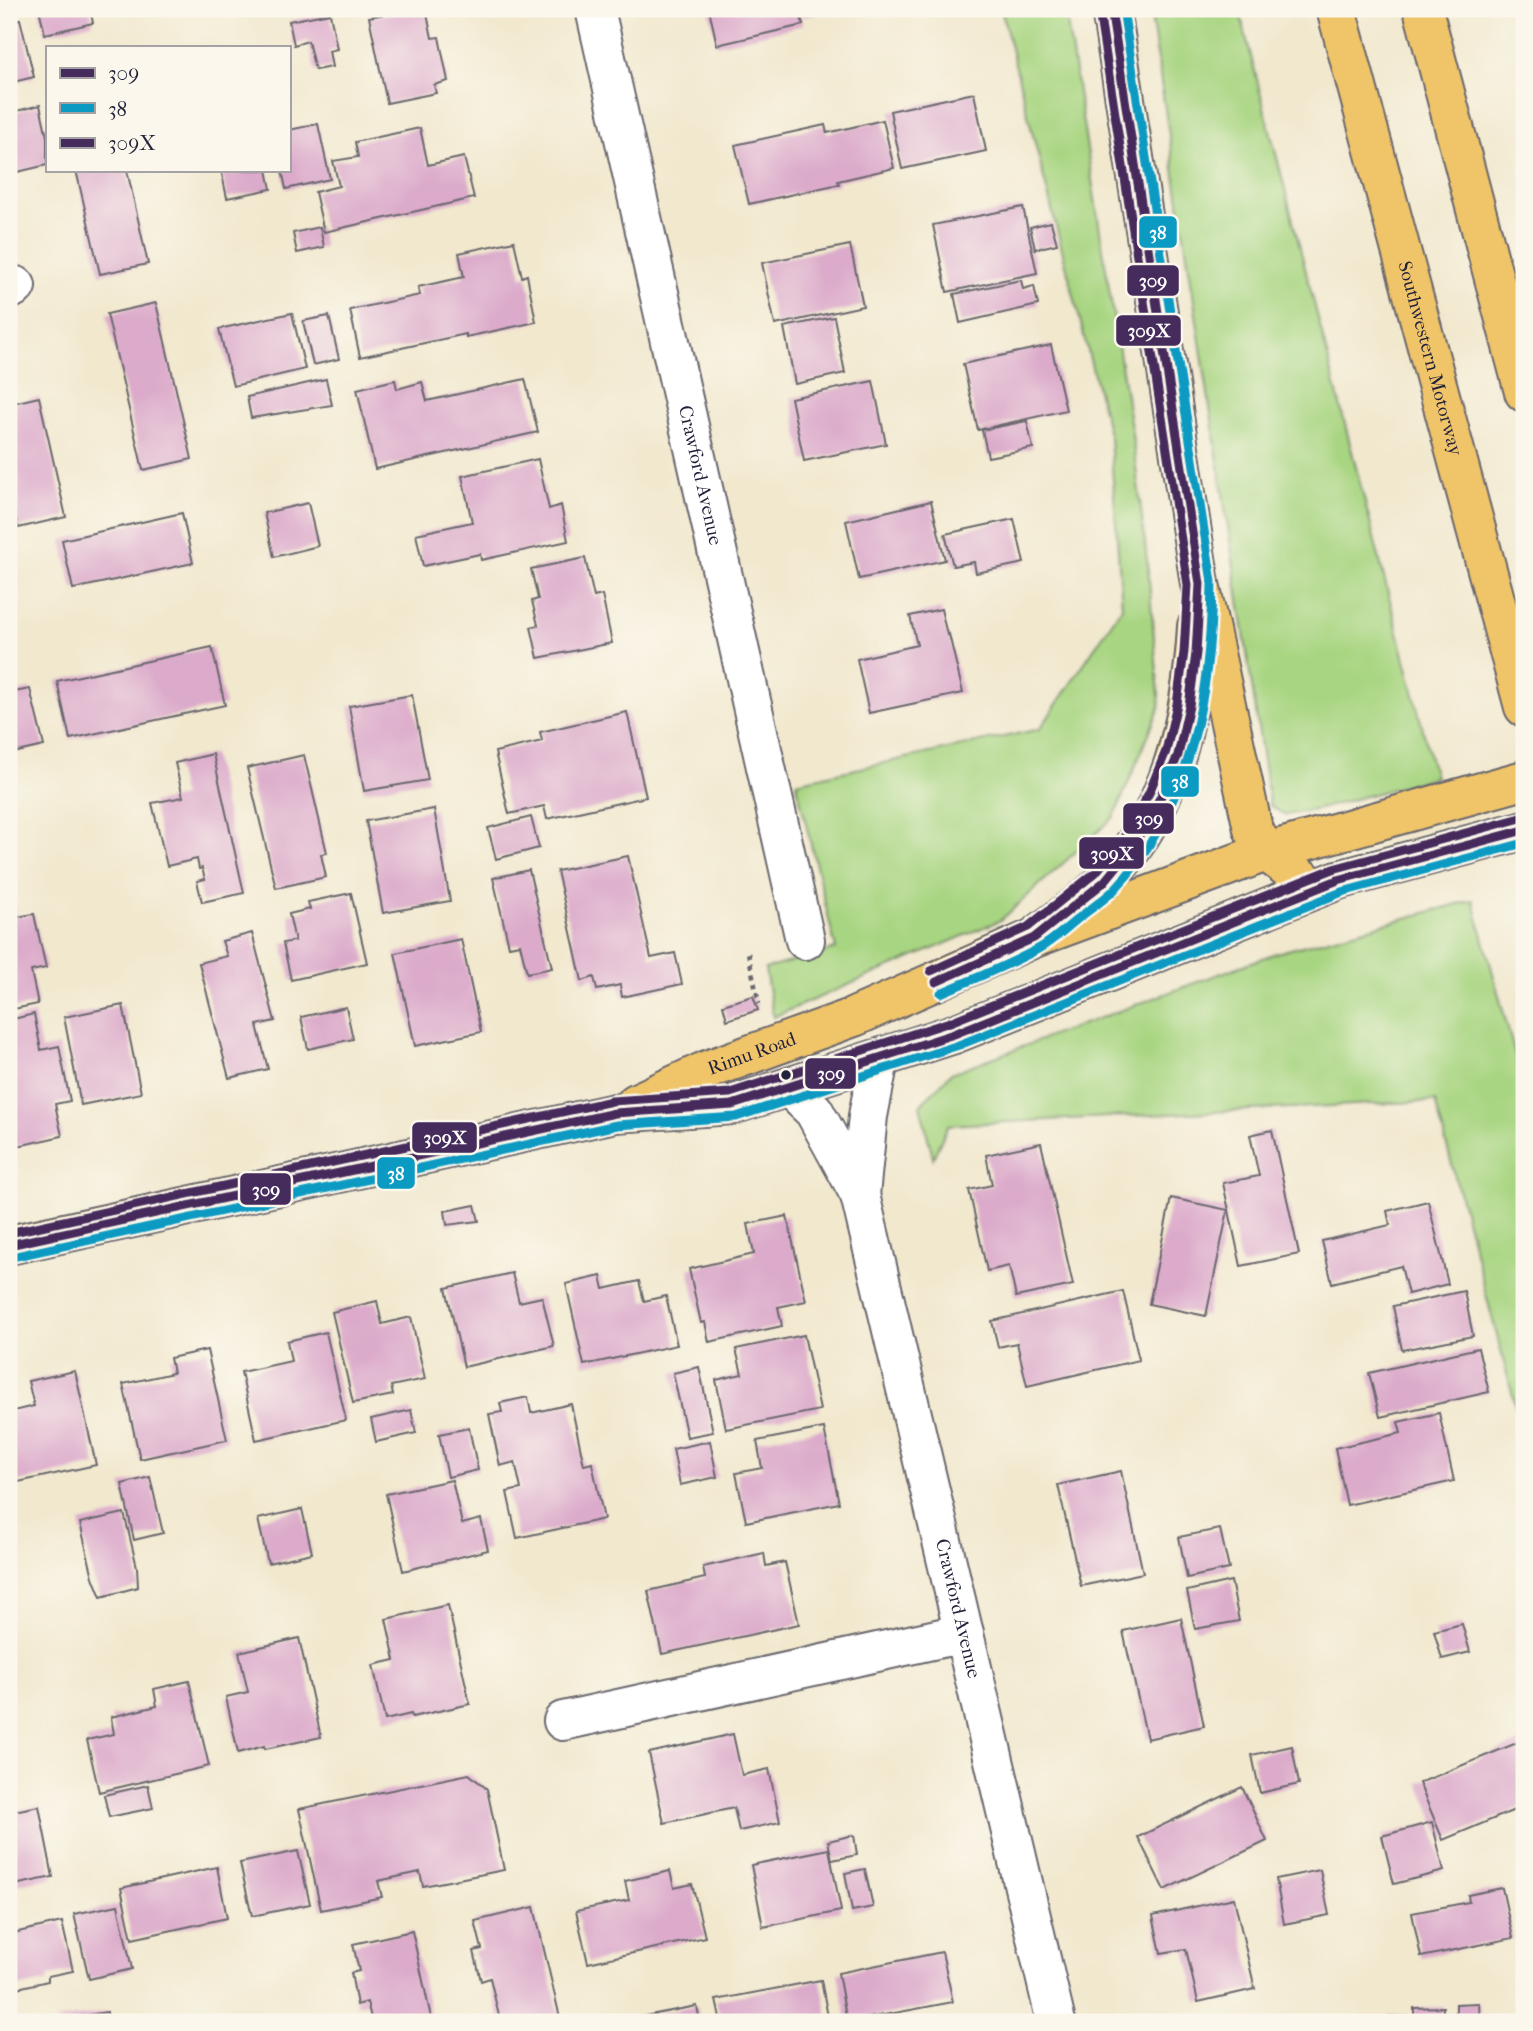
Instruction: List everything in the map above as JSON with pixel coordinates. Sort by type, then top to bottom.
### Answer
[{"type":"main road","points":[[1111,9],[1200,584],[1253,829],[1266,852],[1327,884]]},
{"type":"main road","name":"Southwestern Motorway","points":[[1336,9],[1524,707]]},
{"type":"main road","points":[[1423,9],[1524,392]]},
{"type":"main road","points":[[1034,938],[1104,882],[1132,848],[1160,798],[1178,755],[1189,706],[1196,653],[1200,584]]},
{"type":"main road","points":[[1034,938],[1266,852],[1524,780]]},
{"type":"main road","name":"Rimu Road","points":[[9,1245],[615,1113],[732,1105],[954,1034],[1327,884],[1524,830]]},
{"type":"main road","name":"Rimu Road","points":[[615,1113],[707,1070],[854,1017],[1034,938]]},
{"type":"street","name":"Crawford Avenue","points":[[595,9],[806,940]]},
{"type":"street","name":"Crawford Avenue","points":[[860,1195],[868,1116],[879,1060]]},
{"type":"street","name":"Crawford Avenue","points":[[790,1088],[814,1111],[860,1195],[1056,2022]]},
{"type":"street","points":[[563,1721],[964,1633]]},
{"type":"green space","points":[[1001,9],[1065,9],[1132,434],[1148,568],[1160,707],[1114,817],[1001,920],[773,1017],[765,969],[836,949],[796,782],[1040,729],[1122,607],[1110,438]]},
{"type":"green space","points":[[1150,9],[1239,9],[1435,777],[1319,809],[1285,815],[1270,806]]},
{"type":"green space","points":[[1473,900],[1524,1088],[1524,1438],[1435,1101],[948,1125],[933,1158],[920,1105],[951,1073],[1276,953]]},
{"type":"building","points":[[39,9],[90,9],[93,23],[45,34]]},
{"type":"building","points":[[426,9],[432,38],[439,37],[448,81],[434,85],[436,93],[387,103],[369,17]]},
{"type":"building","points":[[709,9],[799,9],[803,25],[717,45]]},
{"type":"building","points":[[801,9],[837,9],[837,10],[803,17]]},
{"type":"building","points":[[330,13],[337,49],[329,51],[332,67],[315,70],[308,41],[294,45],[289,21]]},
{"type":"building","points":[[20,19],[34,77],[9,83],[9,21]]},
{"type":"building","points":[[974,93],[986,151],[902,169],[890,111]]},
{"type":"building","points":[[40,105],[46,132],[46,165],[9,174],[9,113]]},
{"type":"building","points":[[883,120],[894,168],[838,181],[839,184],[749,204],[735,145],[825,125],[827,133]]},
{"type":"building","points":[[318,124],[330,179],[286,189],[282,172],[290,172],[290,130]]},
{"type":"building","points":[[420,128],[428,165],[464,157],[474,198],[324,232],[315,192],[339,186],[333,161],[358,157],[355,142]]},
{"type":"building","points":[[76,172],[127,172],[148,264],[100,274]]},
{"type":"building","points":[[221,172],[267,172],[271,189],[227,198]]},
{"type":"building","points":[[1023,207],[1037,273],[947,292],[933,225]]},
{"type":"building","points":[[1051,222],[1057,244],[1035,249],[1030,227]]},
{"type":"building","points":[[320,227],[324,247],[297,253],[293,233]]},
{"type":"building","points":[[514,241],[522,277],[527,275],[536,322],[360,357],[350,310],[420,295],[418,287],[464,277],[459,253]]},
{"type":"building","points":[[850,245],[863,306],[775,325],[762,263]]},
{"type":"building","points":[[1021,280],[1023,289],[1034,286],[1038,305],[960,323],[954,294]]},
{"type":"building","points":[[156,303],[192,459],[143,470],[107,314]]},
{"type":"building","points":[[292,313],[305,369],[233,386],[219,329]]},
{"type":"building","points":[[329,316],[339,359],[313,365],[303,321]]},
{"type":"building","points":[[834,317],[845,373],[795,384],[784,327]]},
{"type":"building","points":[[1051,345],[1066,410],[978,430],[963,364]]},
{"type":"building","points":[[326,379],[332,405],[251,418],[247,397]]},
{"type":"building","points":[[525,379],[538,432],[375,469],[357,389],[395,380],[397,389],[422,382],[427,401]]},
{"type":"building","points":[[873,381],[886,444],[804,461],[791,398]]},
{"type":"building","points":[[39,397],[66,517],[18,528],[9,487],[9,404]]},
{"type":"building","points":[[1027,421],[1033,448],[988,457],[982,430]]},
{"type":"building","points":[[538,459],[549,509],[561,505],[568,541],[481,560],[480,554],[423,566],[416,534],[472,522],[462,476]]},
{"type":"building","points":[[931,501],[945,560],[859,579],[846,521]]},
{"type":"building","points":[[308,503],[318,546],[274,557],[264,513]]},
{"type":"building","points":[[182,513],[193,563],[73,589],[62,540]]},
{"type":"building","points":[[1014,519],[1024,563],[976,573],[974,562],[953,566],[945,534]]},
{"type":"building","points":[[585,558],[594,597],[602,595],[612,643],[538,658],[531,627],[538,625],[532,601],[538,599],[531,569]]},
{"type":"building","points":[[941,609],[963,693],[869,713],[857,659],[917,645],[910,616]]},
{"type":"building","points":[[212,647],[225,705],[70,739],[57,681]]},
{"type":"building","points":[[30,689],[44,746],[9,754],[9,693]]},
{"type":"building","points":[[412,695],[428,780],[364,791],[349,706]]},
{"type":"building","points":[[627,712],[646,797],[547,819],[544,806],[509,814],[495,752],[542,741],[540,732]]},
{"type":"building","points":[[213,754],[244,893],[202,902],[197,881],[205,879],[202,868],[199,869],[197,859],[167,866],[152,803],[183,797],[175,763]]},
{"type":"building","points":[[304,755],[327,853],[321,854],[326,877],[276,888],[247,768]]},
{"type":"building","points":[[434,809],[450,901],[383,913],[366,821]]},
{"type":"building","points":[[531,817],[539,848],[496,859],[488,828]]},
{"type":"building","points":[[628,856],[651,958],[675,953],[682,984],[622,997],[620,985],[597,990],[594,977],[582,981],[557,871]]},
{"type":"building","points":[[529,870],[552,968],[527,973],[520,944],[509,946],[493,878]]},
{"type":"building","points":[[9,882],[17,917],[34,914],[46,968],[31,971],[38,1004],[9,1010]]},
{"type":"building","points":[[351,893],[367,963],[291,980],[283,943],[295,941],[289,914],[310,909],[308,902]]},
{"type":"building","points":[[252,933],[275,1021],[257,1025],[268,1069],[229,1078],[199,963],[227,956],[222,941]]},
{"type":"building","points":[[461,939],[481,1032],[415,1046],[395,953]]},
{"type":"building","points":[[753,996],[758,1010],[727,1020],[723,1005]]},
{"type":"building","points":[[123,1005],[141,1093],[81,1105],[64,1017]]},
{"type":"building","points":[[346,1007],[353,1039],[308,1049],[301,1017]]},
{"type":"building","points":[[34,1014],[41,1050],[59,1046],[70,1101],[55,1104],[62,1136],[9,1148],[9,1020]]},
{"type":"building","points":[[1272,1130],[1299,1254],[1241,1266],[1223,1183],[1259,1176],[1250,1135]]},
{"type":"building","points":[[1041,1143],[1073,1285],[1016,1297],[1009,1266],[987,1271],[969,1190],[992,1185],[986,1155]]},
{"type":"building","points":[[1171,1198],[1228,1210],[1206,1316],[1149,1304]]},
{"type":"building","points":[[1428,1201],[1448,1284],[1408,1294],[1401,1266],[1332,1283],[1322,1241],[1390,1225],[1387,1211]]},
{"type":"building","points":[[475,1205],[479,1221],[447,1225],[445,1211]]},
{"type":"building","points":[[787,1216],[806,1301],[778,1307],[782,1326],[709,1342],[705,1322],[701,1323],[689,1269],[754,1254],[748,1224]]},
{"type":"building","points":[[512,1273],[519,1302],[542,1297],[554,1346],[464,1367],[446,1288]]},
{"type":"building","points":[[601,1276],[604,1289],[639,1281],[644,1301],[666,1296],[677,1345],[584,1365],[566,1284]]},
{"type":"building","points":[[1123,1291],[1139,1360],[1027,1386],[1017,1343],[998,1347],[992,1321]]},
{"type":"building","points":[[1464,1291],[1473,1336],[1402,1350],[1393,1306]]},
{"type":"building","points":[[377,1301],[382,1324],[411,1317],[425,1379],[391,1386],[393,1395],[353,1403],[332,1312]]},
{"type":"building","points":[[326,1332],[346,1420],[256,1440],[241,1372],[291,1361],[287,1341]]},
{"type":"building","points":[[804,1335],[820,1410],[726,1429],[716,1380],[742,1374],[736,1349]]},
{"type":"building","points":[[1478,1348],[1489,1392],[1380,1417],[1369,1373]]},
{"type":"building","points":[[207,1350],[227,1440],[140,1459],[123,1384],[173,1373],[170,1358]]},
{"type":"building","points":[[699,1367],[713,1432],[687,1437],[673,1373]]},
{"type":"building","points":[[75,1371],[96,1465],[9,1484],[9,1412],[34,1406],[28,1381]]},
{"type":"building","points":[[528,1397],[531,1413],[571,1404],[584,1465],[592,1463],[604,1519],[517,1538],[507,1492],[521,1489],[515,1462],[500,1466],[489,1414],[502,1412],[500,1403]]},
{"type":"building","points":[[411,1410],[416,1433],[376,1442],[371,1419]]},
{"type":"building","points":[[1439,1413],[1454,1481],[1347,1505],[1335,1448],[1401,1433],[1398,1422]]},
{"type":"building","points":[[469,1428],[478,1470],[448,1477],[439,1434]]},
{"type":"building","points":[[824,1428],[839,1503],[746,1522],[736,1473],[762,1468],[757,1441]]},
{"type":"building","points":[[710,1441],[717,1477],[680,1485],[673,1449]]},
{"type":"building","points":[[1121,1471],[1143,1573],[1081,1586],[1058,1485]]},
{"type":"building","points":[[150,1477],[163,1533],[134,1540],[122,1484]]},
{"type":"building","points":[[452,1480],[462,1524],[481,1519],[488,1550],[403,1571],[386,1494]]},
{"type":"building","points":[[302,1509],[312,1553],[268,1563],[258,1519]]},
{"type":"building","points":[[124,1513],[137,1567],[138,1587],[101,1597],[93,1577],[80,1523]]},
{"type":"building","points":[[1220,1529],[1229,1569],[1187,1578],[1179,1537]]},
{"type":"building","points":[[764,1553],[766,1566],[785,1562],[799,1624],[662,1654],[648,1591],[705,1578],[703,1567]]},
{"type":"building","points":[[1231,1581],[1239,1621],[1195,1629],[1187,1591]]},
{"type":"building","points":[[448,1605],[470,1704],[385,1720],[373,1665],[395,1660],[386,1619]]},
{"type":"building","points":[[1181,1618],[1204,1726],[1147,1739],[1123,1631]]},
{"type":"building","points":[[1462,1624],[1470,1652],[1442,1659],[1434,1631]]},
{"type":"building","points":[[299,1638],[321,1737],[238,1753],[226,1697],[248,1692],[239,1652]]},
{"type":"building","points":[[189,1681],[209,1766],[99,1792],[87,1740],[114,1734],[111,1717],[157,1706],[154,1689]]},
{"type":"building","points":[[733,1734],[742,1775],[769,1769],[780,1822],[739,1831],[734,1808],[664,1823],[649,1753]]},
{"type":"building","points":[[1524,1740],[1524,1806],[1443,1840],[1419,1783]]},
{"type":"building","points":[[1292,1746],[1299,1784],[1260,1793],[1252,1755]]},
{"type":"building","points":[[469,1774],[487,1789],[504,1870],[423,1886],[420,1872],[378,1881],[382,1897],[321,1910],[299,1809]]},
{"type":"building","points":[[148,1785],[153,1808],[109,1817],[104,1795]]},
{"type":"building","points":[[1242,1787],[1267,1841],[1164,1890],[1138,1837]]},
{"type":"building","points":[[39,1806],[53,1877],[9,1886],[9,1812]]},
{"type":"building","points":[[1432,1822],[1444,1871],[1394,1884],[1382,1836]]},
{"type":"building","points":[[854,1835],[857,1855],[832,1860],[828,1841]]},
{"type":"building","points":[[829,1849],[841,1911],[763,1927],[751,1865]]},
{"type":"building","points":[[298,1851],[310,1904],[252,1916],[240,1863]]},
{"type":"building","points":[[217,1867],[227,1918],[132,1939],[121,1888]]},
{"type":"building","points":[[865,1869],[873,1907],[852,1911],[845,1873]]},
{"type":"building","points":[[1320,1870],[1329,1915],[1284,1924],[1276,1879]]},
{"type":"building","points":[[670,1871],[674,1888],[692,1884],[705,1937],[588,1963],[576,1911],[629,1900],[625,1881]]},
{"type":"building","points":[[1502,1888],[1513,1938],[1421,1957],[1412,1913],[1469,1902],[1468,1895]]},
{"type":"building","points":[[1234,1898],[1255,1989],[1198,2002],[1186,1949],[1161,1953],[1153,1916]]},
{"type":"building","points":[[118,1905],[132,1969],[89,1979],[74,1914]]},
{"type":"building","points":[[534,1907],[561,2022],[510,2022],[509,2018],[500,2020],[490,1978],[481,1981],[474,1951],[482,1949],[475,1921]]},
{"type":"building","points":[[62,1922],[73,1971],[48,1976],[48,1981],[9,1990],[9,1934]]},
{"type":"building","points":[[412,1931],[432,2022],[372,2022],[367,2002],[357,2005],[351,1973],[359,1971],[353,1944]]},
{"type":"building","points":[[942,1952],[953,2002],[847,2022],[838,1973]]},
{"type":"building","points":[[821,1980],[829,2022],[721,2022],[716,2000]]},
{"type":"building","points":[[1479,2003],[1480,2022],[1388,2022],[1388,2017],[1414,2016],[1414,2008],[1443,2007],[1443,2015],[1456,2015],[1456,2004]]},
{"type":"building","points":[[697,2006],[700,2022],[619,2021]]},
{"type":"building","points":[[107,2012],[108,2022],[57,2022],[57,2020]]},
{"type":"transit line","name":"309","points":[[936,982],[1034,938],[1104,882],[1132,848],[1160,798],[1178,755],[1189,706],[1196,653],[1200,584],[1111,9]]},
{"type":"transit line","name":"38","points":[[941,993],[1044,946],[1114,890],[1141,858],[1162,822],[1179,785],[1192,746],[1201,705],[1211,623],[1212,582],[1123,9]]},
{"type":"transit line","name":"309X","points":[[931,971],[1028,927],[1095,873],[1122,841],[1149,793],[1166,751],[1177,704],[1184,652],[1188,585],[1099,11]]},
{"type":"transit line","name":"309X","points":[[9,1233],[612,1101],[730,1093],[950,1022],[1333,869],[1521,818]]},
{"type":"transit line","name":"309","points":[[9,1245],[615,1113],[732,1105],[954,1034],[1338,880],[1524,830]]},
{"type":"transit line","name":"38","points":[[12,1257],[617,1125],[736,1117],[959,1045],[1342,892],[1524,843]]}]
